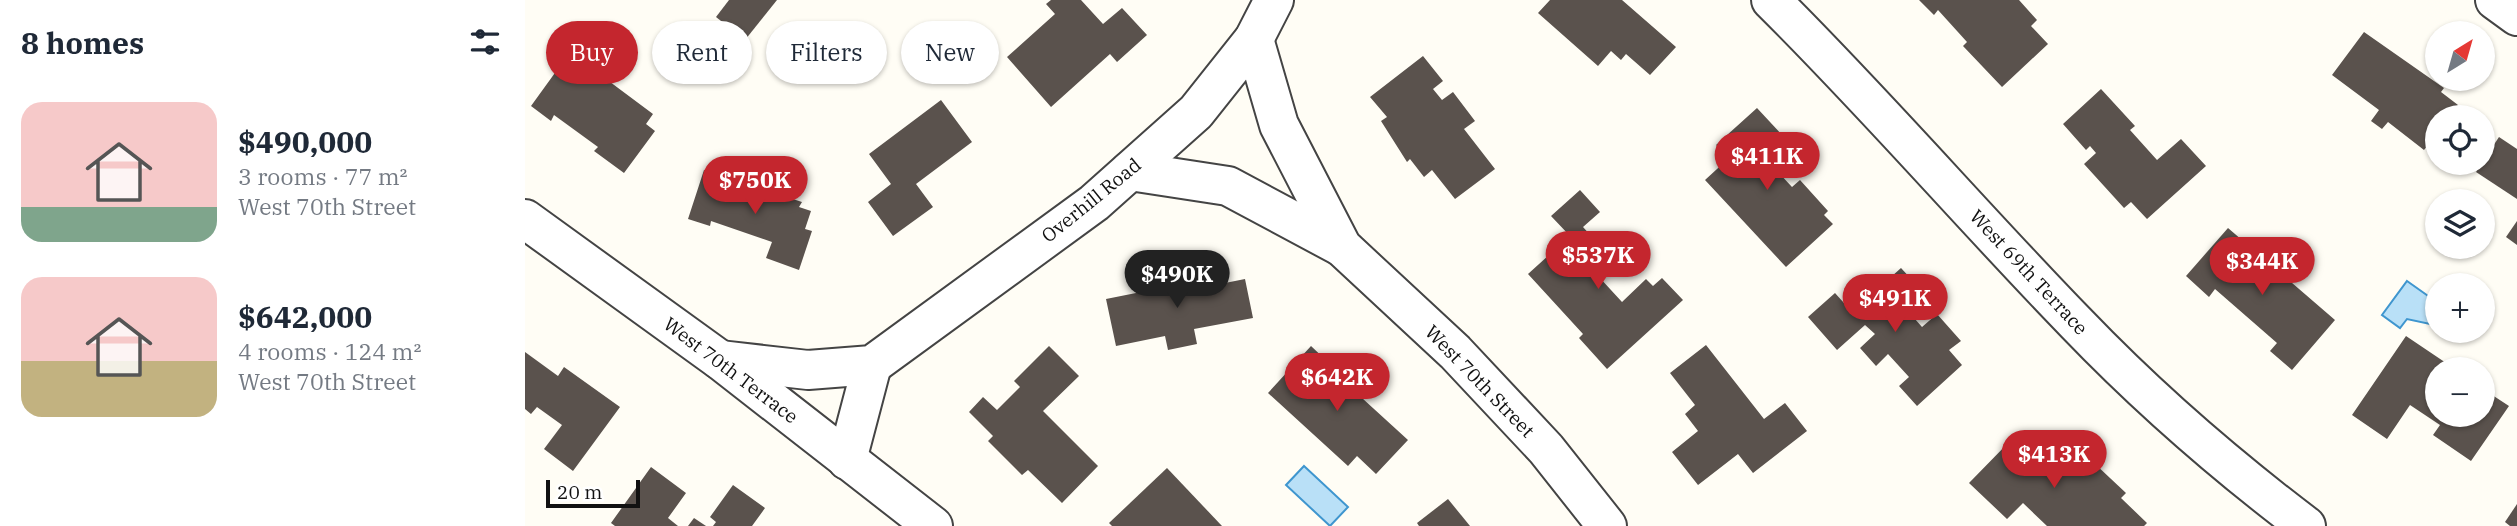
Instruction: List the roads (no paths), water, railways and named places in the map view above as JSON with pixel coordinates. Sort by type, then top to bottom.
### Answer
[{"type":"street","name":"Overhill Road","points":[[872,365],[1094,203],[1196,112],[1254,39],[1274,0]]},
{"type":"street","name":"West 69th Terrace","points":[[1771,0],[1833,62],[2077,324],[2181,424],[2306,526]]},
{"type":"street","points":[[2495,0],[2517,16]]},
{"type":"street","name":"West 70th Street","points":[[1254,39],[1279,125],[1342,247]]},
{"type":"street","name":"West 70th Street","points":[[1130,171],[1228,186],[1342,247],[1455,352],[1546,449],[1607,526]]},
{"type":"street","name":"West 70th Terrace","points":[[525,219],[720,360],[933,526]]},
{"type":"street","points":[[720,360],[808,370],[872,365],[847,460]]},
{"type":"water","points":[[2407,281],[2425,294],[2425,323],[2407,319],[2400,328],[2382,315]]},
{"type":"water","points":[[1304,466],[1348,507],[1330,526],[1286,485]]}]
